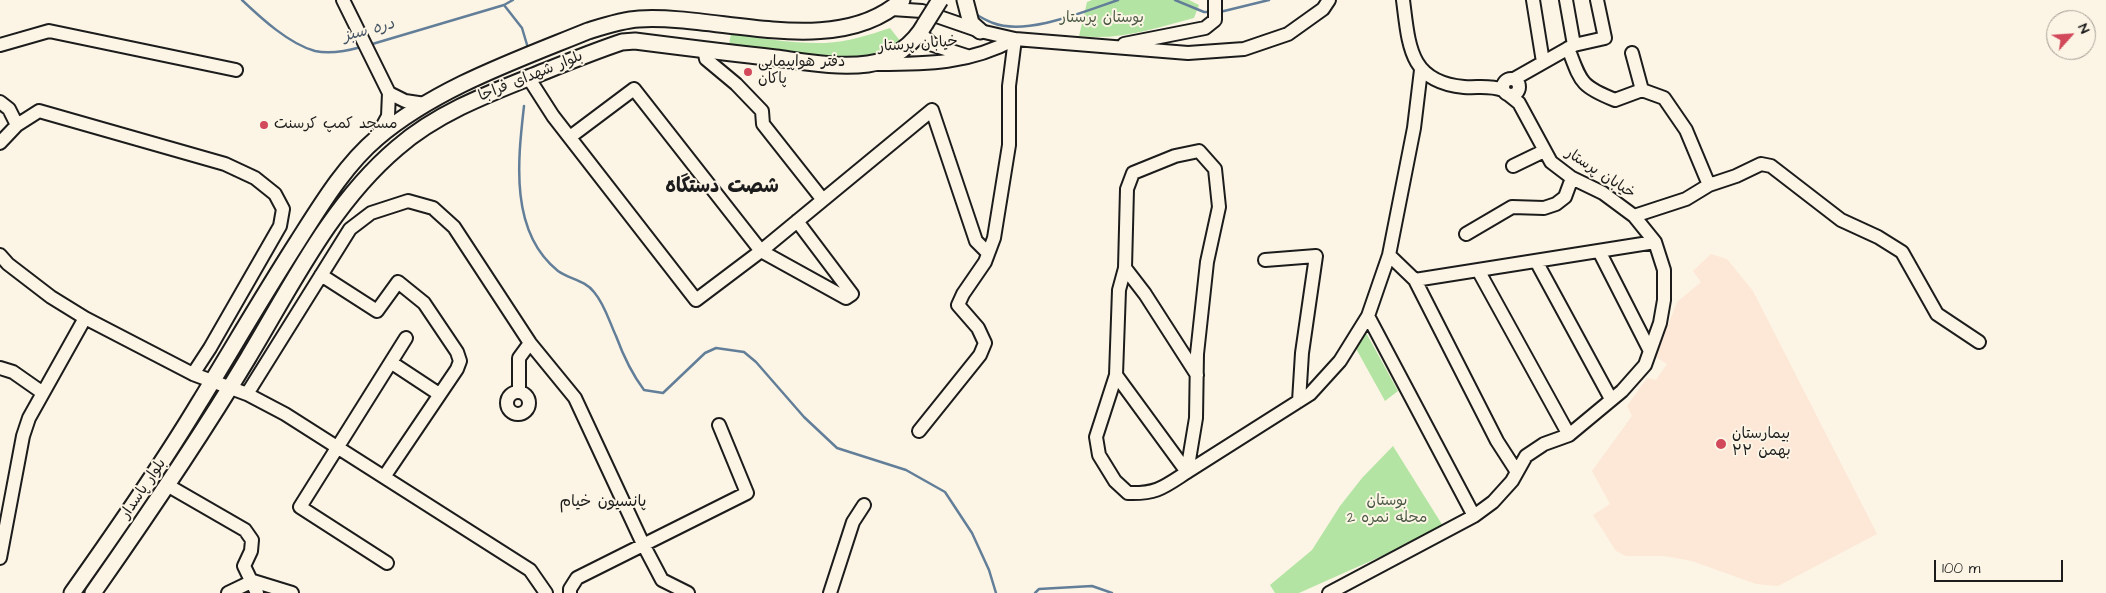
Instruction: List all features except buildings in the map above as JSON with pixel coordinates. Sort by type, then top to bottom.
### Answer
[{"type":"main road","name":"بلوار شهدای فراجا","points":[[230,387],[304,262],[349,196],[371,171],[398,146],[436,119],[482,96],[622,42],[635,41],[834,65],[869,64],[888,58],[905,49],[930,22],[940,0]]},
{"type":"main road","points":[[965,0],[971,23],[980,31]]},
{"type":"main road","name":"بلوار شهدای فراجا","points":[[211,382],[318,210],[354,163],[375,139],[406,115],[424,104],[547,48],[588,31],[615,23],[639,19],[659,19],[748,27],[847,28],[897,5]]},
{"type":"main road","name":"بلوار پاسدار","points":[[72,593],[126,516],[211,382]]},
{"type":"main road","name":"بلوار پاسدار","points":[[92,593],[141,525],[230,387]]},
{"type":"main road","points":[[126,516],[141,525]]},
{"type":"street","points":[[343,0],[389,93],[388,116],[375,139]]},
{"type":"street","points":[[930,0],[930,22]]},
{"type":"street","points":[[897,5],[916,10],[930,22],[1015,39],[1188,53],[1244,49],[1288,34],[1323,9],[1329,0]]},
{"type":"street","points":[[1403,0],[1410,49],[1421,70],[1440,84],[1466,87],[1511,87],[1543,62],[1571,47],[1605,38],[1597,0]]},
{"type":"street","points":[[1533,0],[1543,62]]},
{"type":"street","points":[[1566,0],[1571,47],[1578,77],[1596,92],[1616,100],[1642,90],[1664,98],[1686,130],[1709,185]]},
{"type":"street","points":[[1117,46],[1205,28],[1215,20],[1215,3]]},
{"type":"street","name":"خیابان پرستار","points":[[930,22],[933,45],[971,57]]},
{"type":"street","points":[[0,45],[49,31],[236,70]]},
{"type":"street","points":[[971,57],[992,52],[1015,39]]},
{"type":"street","points":[[920,431],[980,355],[984,343],[978,328],[958,305],[988,253],[994,238],[1009,145],[1009,86],[1015,39]]},
{"type":"street","points":[[704,50],[706,59],[736,84],[762,112],[763,124],[823,200]]},
{"type":"street","points":[[1632,53],[1642,90]]},
{"type":"street","name":"خیابان پرستار","points":[[869,64],[916,64],[971,57]]},
{"type":"street","points":[[1187,472],[1196,418],[1197,375],[1207,262],[1219,207],[1215,169],[1199,150],[1175,156],[1133,173],[1127,189],[1125,268],[1119,290],[1116,375],[1096,437],[1099,454],[1115,481],[1128,493],[1149,494],[1166,486],[1310,394],[1340,361],[1368,316],[1389,255],[1414,128],[1421,70]]},
{"type":"street","points":[[528,78],[553,116],[696,300],[761,251],[932,110],[976,241],[988,253]]},
{"type":"street","name":"خیابان پرستار","points":[[1511,87],[1551,162],[1572,178],[1603,193],[1634,216],[1655,242],[1664,270],[1660,323],[1650,351]]},
{"type":"street","points":[[570,137],[634,89],[761,251],[846,298],[852,294],[797,221]]},
{"type":"street","points":[[389,93],[405,101],[424,104]]},
{"type":"street","points":[[0,102],[9,110],[17,125]]},
{"type":"street","points":[[0,143],[17,125],[40,111],[225,164],[255,178],[275,194],[283,209],[280,226],[193,374]]},
{"type":"street","points":[[1513,166],[1544,151]]},
{"type":"street","points":[[1634,216],[1686,199],[1709,185],[1736,176],[1761,164],[1771,166],[1841,220],[1878,237],[1902,252],[1937,314],[1979,342]]},
{"type":"street","points":[[1466,234],[1512,207],[1536,209],[1556,204],[1565,197],[1572,178]]},
{"type":"street","points":[[247,394],[350,228],[371,213],[389,206],[408,202],[433,208],[454,227],[530,343],[575,398],[643,544],[662,580],[688,593]]},
{"type":"street","points":[[1415,280],[1655,242]]},
{"type":"street","points":[[1329,593],[1474,516],[1493,502],[1517,472],[1526,456],[1544,444],[1569,435],[1611,399],[1645,365],[1650,351],[1599,251]]},
{"type":"street","points":[[0,255],[8,264],[51,297],[85,318],[193,374],[247,394],[285,414],[530,570],[541,590]]},
{"type":"street","points":[[1389,255],[1415,280],[1497,441],[1517,472]]},
{"type":"street","points":[[1265,260],[1316,256],[1302,353],[1299,401]]},
{"type":"street","points":[[1536,261],[1611,399]]},
{"type":"street","points":[[1125,268],[1145,294],[1197,375]]},
{"type":"street","points":[[1478,270],[1569,435]]},
{"type":"street","points":[[321,275],[377,311],[398,282],[424,303],[450,339],[460,361],[384,477]]},
{"type":"street","points":[[1368,316],[1474,516]]},
{"type":"street","points":[[0,558],[23,436],[29,418],[85,318]]},
{"type":"street","points":[[387,563],[300,508],[406,338]]},
{"type":"street","points":[[519,392],[520,358],[530,343]]},
{"type":"street","points":[[392,363],[439,394]]},
{"type":"street","points":[[0,368],[13,372],[43,393]]},
{"type":"street","points":[[1116,375],[1187,472]]},
{"type":"street","points":[[570,593],[570,589],[577,578],[747,493],[719,424]]},
{"type":"street","points":[[167,485],[245,530],[252,540],[251,551],[244,566],[255,587]]},
{"type":"street","points":[[830,593],[853,522],[864,505]]},
{"type":"street","points":[[228,593],[255,587],[292,593]]},
{"type":"shaded area","name":"بیمارستان ۲۲ بهمن","points":[[1711,254],[1727,259],[1753,291],[1877,534],[1778,586],[1756,584],[1692,561],[1664,556],[1626,556],[1616,551],[1593,515],[1610,504],[1592,471],[1632,416],[1627,406],[1647,378],[1656,380],[1667,364],[1656,357],[1677,302],[1701,282],[1693,271]]},
{"type":"green space","name":"بوستان پرستار","points":[[1092,0],[1189,0],[1199,5],[1194,18],[1123,35],[1108,37],[1079,36],[1087,2]]},
{"type":"green space","points":[[890,28],[901,42],[882,52],[860,57],[833,57],[729,44],[731,34],[790,42],[825,43],[850,40]]},
{"type":"green space","points":[[1364,329],[1398,391],[1385,401],[1354,345]]},
{"type":"green space","name":"بوستان محله نمره 2","points":[[1393,446],[1443,526],[1402,547],[1299,593],[1275,593],[1270,585],[1312,550],[1340,506],[1362,478]]},
{"type":"waterway","name":"دره سبز","points":[[242,0],[285,37],[305,48],[326,52],[344,51],[361,47]]},
{"type":"waterway","name":"دره سبز","points":[[369,45],[504,5],[513,0]]},
{"type":"waterway","points":[[975,14],[993,23],[1007,26],[1022,26],[1056,21],[1118,0]]},
{"type":"waterway","points":[[1175,0],[1204,12],[1212,12]]},
{"type":"waterway","points":[[1220,12],[1269,0]]},
{"type":"waterway","points":[[504,5],[522,28],[528,48]]},
{"type":"waterway","points":[[524,106],[520,149],[520,194],[524,216],[531,236],[542,255],[558,271],[582,282],[598,297],[628,364],[644,390],[663,393],[705,353],[716,348],[744,352],[756,362],[804,417],[837,448],[906,470],[945,492],[972,533],[989,570],[996,593]]},
{"type":"waterway","points":[[1035,593],[1039,589],[1092,586],[1112,593]]},
{"type":"place","name":"دفتر هواپیمایی پاکان","points":[[748,72]]},
{"type":"place","name":"مسجد کمپ کرسنت","points":[[264,125]]},
{"type":"place","name":"بیمارستان ۲۲ بهمن","points":[[1721,444]]},
{"type":"district","name":"شصت دستگاه","points":[[722,188]]},
{"type":"district","name":"پانسیون خیام","points":[[603,503]]}]
